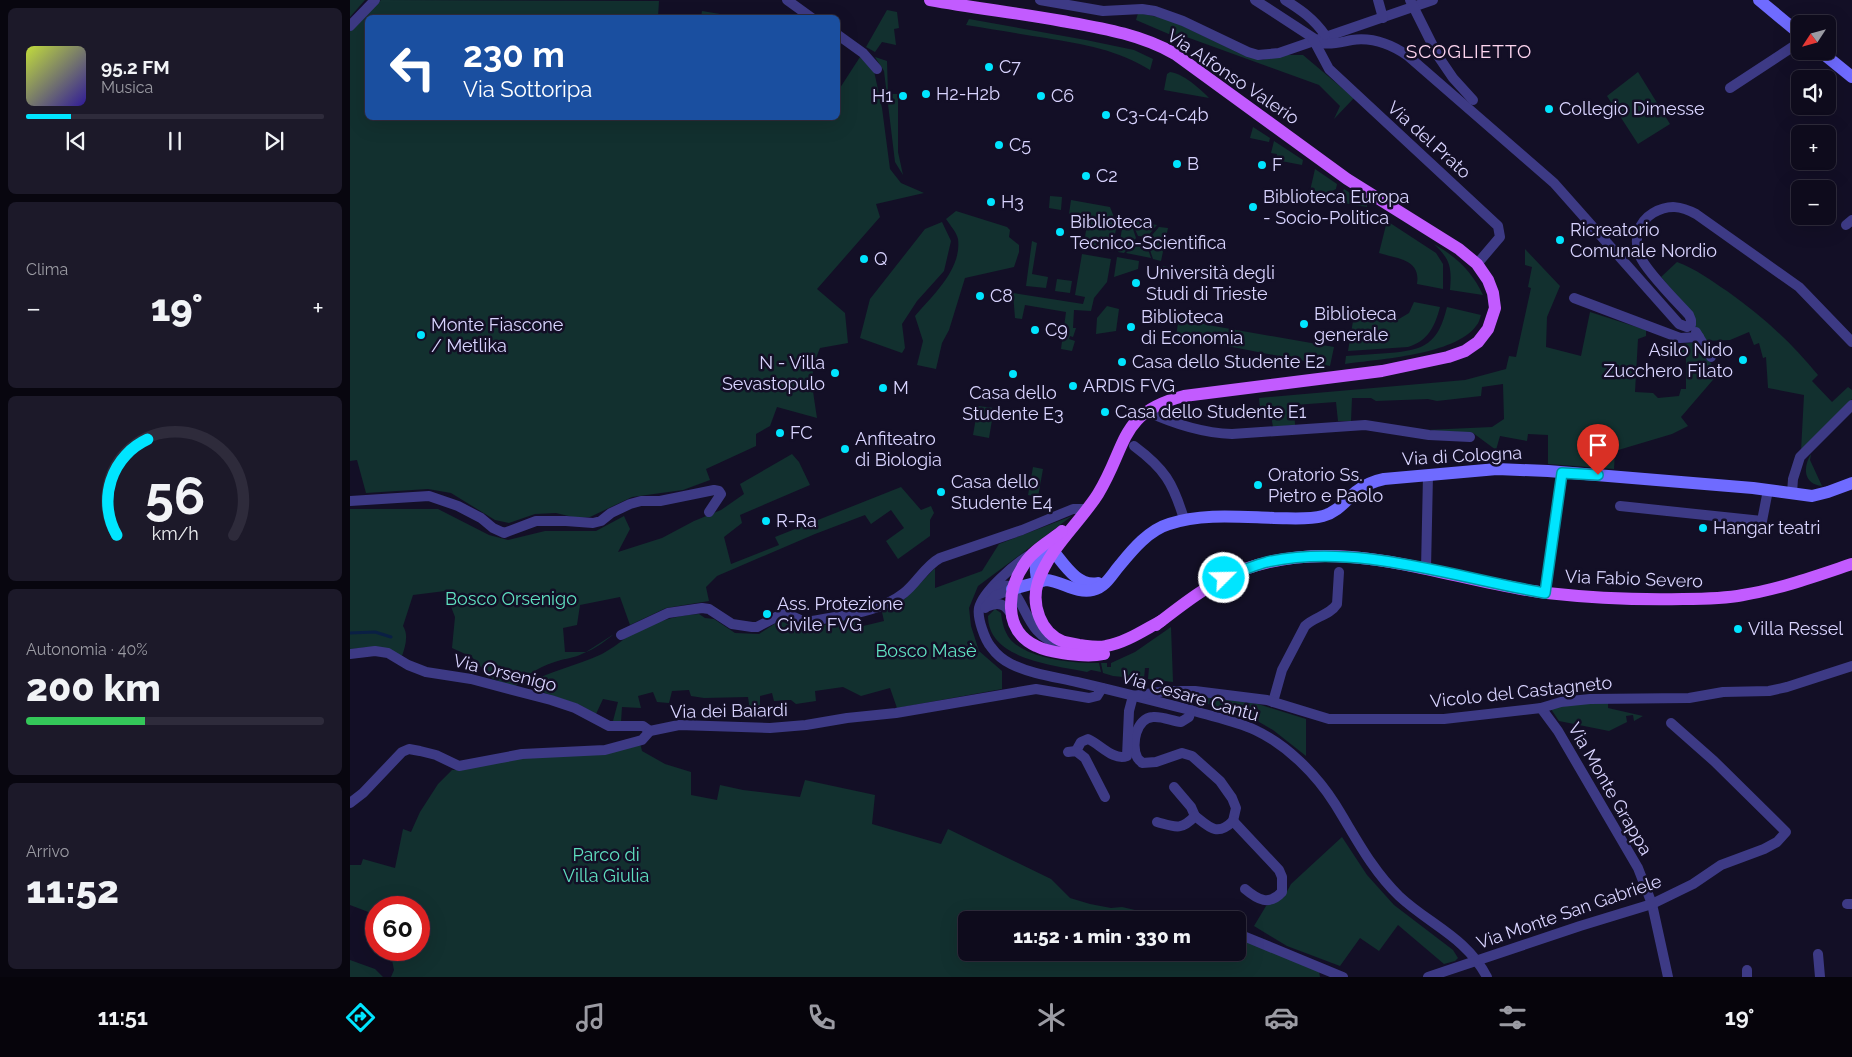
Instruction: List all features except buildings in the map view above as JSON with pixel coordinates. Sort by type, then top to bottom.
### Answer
[{"type":"main road","name":"Via Alfonso Valerio","points":[[930,0],[1082,24],[1140,38],[1158,45],[1175,54],[1347,178],[1450,242],[1477,264]]},
{"type":"main road","points":[[1759,0],[1791,27]]},
{"type":"main road","points":[[1831,60],[1852,77]]},
{"type":"main road","name":"Via Fabio Severo","points":[[1477,264],[1491,286],[1495,308],[1488,329],[1472,347],[1455,355],[1382,371],[1184,396],[1146,411],[1128,432],[1106,479],[1086,509],[1050,547],[1026,562],[1012,590],[1010,602],[1012,616],[1020,634],[1037,647],[1078,656],[1099,655],[1117,651],[1131,644],[1190,600],[1224,578],[1266,562],[1313,556],[1366,558],[1545,593],[1618,599],[1663,600],[1740,596],[1797,582],[1852,564]]},
{"type":"main road","name":"Via di Cologna","points":[[1012,590],[1051,580],[1080,591],[1093,590],[1102,586],[1107,581],[1145,538],[1166,525],[1184,520],[1208,518],[1303,519],[1324,516],[1337,510],[1356,492],[1374,481],[1428,474],[1497,469],[1548,471],[1768,490],[1816,496],[1852,483]]},
{"type":"main road","points":[[1038,583],[1034,567],[1036,560],[1050,547],[1078,579],[1087,584],[1107,581]]},
{"type":"main road","name":"Via Fabio Severo","points":[[1038,583],[1035,602],[1043,625],[1051,635],[1064,642],[1091,647],[1106,646],[1122,641],[1161,621]]},
{"type":"street","points":[[350,26],[375,0]]},
{"type":"street","points":[[787,0],[808,15]]},
{"type":"street","points":[[1040,0],[1103,12],[1125,5],[1167,15],[1258,55],[1278,52],[1313,39],[1383,18],[1411,3],[1433,0]]},
{"type":"street","points":[[1255,0],[1321,43],[1330,44],[1367,38],[1381,41],[1408,56],[1554,183],[1679,324],[1687,327],[1691,325]]},
{"type":"street","points":[[1285,0],[1310,16],[1325,36]]},
{"type":"street","points":[[1378,0],[1383,18]]},
{"type":"street","points":[[1411,3],[1438,56],[1453,78],[1473,100]]},
{"type":"street","points":[[840,36],[863,52],[877,70]]},
{"type":"street","name":"Via del Prato","points":[[1313,39],[1330,69],[1498,226],[1500,237],[1477,264]]},
{"type":"street","points":[[1730,88],[1791,48]]},
{"type":"street","points":[[1712,357],[1691,325],[1689,315],[1640,257],[1637,233],[1641,222],[1651,214],[1668,207],[1678,206],[1696,214],[1779,271],[1800,287],[1852,342]]},
{"type":"street","points":[[1574,298],[1680,338],[1699,337]]},
{"type":"street","points":[[1792,493],[1793,479],[1800,457],[1852,405]]},
{"type":"street","points":[[1146,411],[1166,421],[1215,433],[1232,434],[1365,425],[1429,435],[1470,437]]},
{"type":"street","points":[[1134,446],[1147,456],[1169,479],[1176,492],[1184,520]]},
{"type":"street","points":[[1545,593],[1562,473]]},
{"type":"street","points":[[1426,569],[1428,474]]},
{"type":"street","points":[[350,501],[428,496],[458,506],[504,533],[536,521],[593,523],[630,504],[640,501],[660,501],[714,490],[719,491],[721,494],[709,512]]},
{"type":"street","points":[[1620,506],[1762,521],[1768,490]]},
{"type":"street","points":[[620,635],[668,613],[702,608],[709,609],[732,624],[752,627],[757,627],[780,615],[787,614],[802,621],[812,621],[871,609],[902,594],[940,558],[1022,530],[1073,509],[1086,509]]},
{"type":"street","points":[[981,621],[979,608],[990,590],[1004,574],[1020,561],[1050,547]]},
{"type":"street","points":[[1273,702],[1282,670],[1305,626],[1311,620],[1329,612],[1337,604],[1339,572]]},
{"type":"street","points":[[981,621],[985,607],[995,596],[1012,590],[1009,586],[1003,585],[990,590]]},
{"type":"street","name":"Via Fabio Severo","points":[[1012,590],[1028,619],[1046,638],[1064,645],[1091,647]]},
{"type":"street","points":[[985,607],[1001,604],[1007,608],[1012,616]]},
{"type":"street","name":"Via Cesare Cantù","points":[[981,621],[982,629],[991,647],[1010,664],[1023,669],[1191,710],[1255,730],[1278,743],[1322,785],[1378,874],[1417,912],[1454,937],[1477,961],[1487,977]]},
{"type":"street","name":"Via Orsenigo","points":[[350,654],[388,653],[408,665],[426,672],[471,679],[545,698],[575,708],[609,726],[643,726],[650,731]]},
{"type":"street","name":"Vicolo del Castagneto","points":[[1133,696],[1194,691],[1273,702],[1336,720],[1444,719],[1541,708],[1561,702],[1590,699],[1688,698],[1723,692],[1769,691],[1788,687],[1852,666]]},
{"type":"street","name":"Via dei Baiardi","points":[[350,803],[363,793],[402,752],[409,749],[436,755],[459,766],[522,754],[605,750],[642,740],[650,731],[679,725],[770,728],[797,726],[896,713],[1036,689],[1089,698],[1097,696],[1102,688]]},
{"type":"street","points":[[1105,797],[1085,758],[1072,751],[1081,742],[1088,739],[1096,742],[1116,757],[1122,758],[1127,756],[1129,711],[1133,696]]},
{"type":"street","name":"Via Monte Grappa","points":[[1541,708],[1558,731],[1638,868],[1652,904],[1668,977]]},
{"type":"street","points":[[1174,788],[1191,807],[1195,816],[1209,827],[1219,830],[1226,828],[1233,822],[1236,808],[1232,798],[1220,781],[1192,756],[1182,753],[1156,762],[1142,763],[1137,757],[1136,730],[1143,722],[1152,717],[1181,722],[1189,717],[1191,710]]},
{"type":"street","name":"Via Monte San Gabriele","points":[[1428,977],[1652,904],[1693,884],[1721,865],[1764,849],[1777,842],[1786,832],[1714,761],[1671,723]]},
{"type":"street","points":[[1157,822],[1179,827],[1185,826],[1195,816]]},
{"type":"street","points":[[1233,822],[1271,861],[1282,877],[1282,892],[1276,898],[1262,900],[1245,889]]},
{"type":"street","points":[[1246,937],[1343,977]]},
{"type":"street","points":[[1818,954],[1820,977]]},
{"type":"green space","points":[[350,0],[365,0],[350,17]]},
{"type":"green space","points":[[381,0],[659,1],[658,15],[366,15]]},
{"type":"green space","points":[[887,10],[897,12],[899,28],[894,29],[896,45],[882,42],[875,52],[866,47]]},
{"type":"green space","points":[[702,11],[726,15],[701,15]]},
{"type":"green space","points":[[1138,13],[1168,19],[1243,55],[1262,60],[1285,55],[1303,55],[1354,98],[1334,119],[1340,106],[1319,85],[1181,35],[1178,38],[1136,20]]},
{"type":"green space","points":[[365,16],[365,120],[840,120],[840,88],[860,57],[874,71],[882,108],[890,169],[901,183],[924,193],[876,204],[880,217],[817,289],[845,313],[848,343],[820,348],[813,375],[817,418],[777,407],[770,426],[756,434],[756,446],[706,469],[710,480],[683,490],[632,497],[590,517],[577,518],[556,513],[535,514],[509,523],[495,520],[451,493],[428,489],[366,493],[357,460],[350,461],[350,31]]},
{"type":"green space","points":[[969,19],[1134,50],[1153,59],[1150,70],[1126,57],[1087,45],[966,25]]},
{"type":"green space","points":[[875,57],[887,61],[888,94],[898,94],[898,152],[903,175],[895,162],[884,71]]},
{"type":"green space","points":[[1170,72],[1186,78],[1209,98],[1164,90],[1167,74]]},
{"type":"green space","points":[[1638,72],[1670,124],[1638,144],[1607,96]]},
{"type":"green space","points":[[1253,127],[1270,138],[1269,142],[1250,138]]},
{"type":"green space","points":[[1274,141],[1303,160],[1302,165],[1276,160],[1277,154],[1271,153]]},
{"type":"green space","points":[[1315,169],[1337,184],[1336,189],[1326,194],[1310,191]]},
{"type":"green space","points":[[1344,189],[1367,204],[1367,207],[1338,202]]},
{"type":"green space","points":[[1050,196],[1062,197],[1061,210],[1049,208]]},
{"type":"green space","points":[[1071,200],[1110,207],[1117,225],[1112,248],[1084,244],[1088,217],[1069,214]]},
{"type":"green space","points":[[956,211],[1007,227],[1010,230],[1009,237],[1019,245],[1019,252],[1014,267],[965,278],[949,330],[942,343],[936,369],[917,365],[923,341],[915,316],[945,281],[956,261],[958,239],[946,219]]},
{"type":"green space","points":[[1131,220],[1157,225],[1147,237],[1138,236]]},
{"type":"green space","points":[[1387,221],[1436,253],[1443,264],[1443,289],[1417,284],[1417,276],[1412,265],[1407,261],[1379,253]]},
{"type":"green space","points":[[942,222],[951,241],[944,271],[917,301],[902,324],[905,348],[902,353],[860,338],[870,299],[925,229]]},
{"type":"green space","points":[[1123,223],[1131,223],[1136,238],[1124,253],[1118,252]]},
{"type":"green space","points":[[1159,227],[1168,228],[1161,261],[1153,259],[1147,241]]},
{"type":"green space","points":[[1032,241],[1037,243],[1032,274],[1048,277],[1046,288],[1026,286]]},
{"type":"green space","points":[[1137,241],[1146,243],[1151,258],[1126,253]]},
{"type":"green space","points":[[1434,244],[1463,265],[1479,286],[1483,295],[1450,290],[1451,275],[1449,264],[1444,254]]},
{"type":"green space","points":[[1525,249],[1560,286],[1547,317],[1546,347],[1581,356],[1590,312],[1646,330],[1646,336],[1638,339],[1635,392],[1653,393],[1658,398],[1679,396],[1681,389],[1686,389],[1686,358],[1681,358],[1682,344],[1697,342],[1718,374],[1681,417],[1688,426],[1672,434],[1615,451],[1614,469],[1548,464],[1548,435],[1528,434],[1527,441],[1500,436],[1496,450],[1473,433],[1426,430],[1492,427],[1504,419],[1503,384],[1482,387],[1481,396],[1437,401],[1428,399],[1376,401],[1371,398],[1352,398],[1351,421],[1338,421],[1336,402],[1294,405],[1295,425],[1273,427],[1270,410],[1260,409],[1259,398],[1465,380],[1506,369],[1509,356],[1516,357],[1531,288],[1528,287],[1532,267],[1525,265]]},
{"type":"green space","points":[[1082,254],[1111,259],[1107,282],[1094,298],[1091,311],[1074,310],[1073,328],[1076,328],[1073,337],[1070,336],[1069,339],[1075,341],[1072,351],[1061,349],[1066,312],[1025,305],[1022,319],[1015,318],[1013,293],[1083,304],[1085,297],[1075,295]]},
{"type":"green space","points":[[1117,257],[1139,261],[1138,269],[1114,277]]},
{"type":"green space","points":[[1677,262],[1697,271],[1727,291],[1775,330],[1818,375],[1812,381],[1832,402],[1848,387],[1852,390],[1852,399],[1801,451],[1804,395],[1768,388],[1766,357],[1763,358],[1759,343],[1754,345],[1749,332],[1730,340],[1705,341],[1694,325],[1691,312],[1661,277]]},
{"type":"green space","points":[[1163,266],[1179,269],[1177,279],[1162,275]]},
{"type":"green space","points":[[1057,279],[1072,281],[1070,293],[1055,291]]},
{"type":"green space","points":[[1414,302],[1440,307],[1430,332],[1421,341],[1408,347],[1348,351],[1354,315],[1399,319],[1409,313]]},
{"type":"green space","points":[[1107,306],[1119,309],[1116,331],[1096,334],[1097,318]]},
{"type":"green space","points":[[1447,307],[1481,315],[1479,322],[1466,336],[1434,349],[1415,354],[1345,364],[1346,356],[1401,352],[1421,347],[1434,337]]},
{"type":"green space","points":[[1179,317],[1208,325],[1334,347],[1330,366],[1176,336]]},
{"type":"green space","points":[[978,406],[994,408],[989,438],[973,435]]},
{"type":"green space","name":"Bosco Orsenigo","points":[[792,454],[799,462],[810,485],[740,515],[742,523],[724,537],[731,564],[779,545],[775,537],[901,487],[921,510],[931,506],[934,513],[930,520],[930,536],[898,559],[886,541],[904,528],[891,510],[871,524],[865,515],[717,576],[706,587],[709,601],[666,608],[630,625],[620,597],[580,605],[577,625],[563,628],[565,652],[586,652],[542,667],[524,678],[515,687],[491,678],[472,657],[452,648],[455,617],[445,591],[413,595],[403,626],[406,637],[402,656],[376,648],[350,649],[350,509],[438,509],[489,535],[508,540],[545,531],[596,531],[624,516],[630,529],[618,552],[662,538],[694,521],[721,510],[744,494],[740,484]]},
{"type":"green space","points":[[1811,454],[1810,460],[1822,486],[1811,482],[1806,474],[1808,459]]},
{"type":"green space","points":[[1033,467],[1043,469],[1038,497],[1028,495]]},
{"type":"green space","name":"Bosco Masè","points":[[1072,516],[978,586],[969,608],[971,626],[979,651],[1002,671],[1002,689],[897,708],[890,688],[861,696],[843,687],[815,691],[816,701],[796,704],[791,700],[774,701],[772,693],[760,696],[760,710],[750,711],[748,697],[704,698],[691,696],[689,690],[672,691],[669,703],[657,702],[653,692],[638,696],[641,708],[622,707],[621,722],[613,721],[618,702],[603,699],[596,714],[580,705],[545,693],[535,683],[524,686],[543,676],[602,654],[644,628],[680,616],[699,614],[705,618],[714,619],[735,633],[759,634],[779,621],[809,629],[856,616],[859,627],[884,621],[882,612],[906,598],[935,568],[935,588],[982,571],[999,544]]},
{"type":"green space","points":[[995,609],[1001,613],[1008,636],[1018,646],[1039,656],[1052,659],[1099,663],[1101,672],[1091,670],[1087,672],[1042,663],[1011,651],[999,642],[991,631],[988,616]]},
{"type":"green space","points":[[1171,627],[1173,682],[1148,679],[1149,668],[1145,668],[1144,679],[1113,676],[1103,673],[1101,663],[1107,663],[1107,667],[1111,667],[1111,663],[1135,652]]},
{"type":"green space","name":"Bosco Orsenigo","points":[[614,634],[599,645],[587,652]]},
{"type":"green space","points":[[1198,695],[1258,704],[1306,719],[1306,756],[1273,730],[1254,719],[1196,700]]},
{"type":"green space","points":[[1608,700],[1608,708],[1643,716],[1634,721],[1633,715],[1626,716],[1627,722],[1609,731],[1559,721],[1551,709],[1570,705]]},
{"type":"green space","name":"Parco di Villa Giulia","points":[[640,743],[642,751],[665,764],[691,772],[691,795],[717,800],[720,785],[743,790],[800,797],[805,780],[875,795],[872,824],[941,844],[948,829],[1051,879],[1070,898],[1111,908],[1122,907],[1139,911],[958,911],[958,961],[1246,961],[1246,940],[1319,971],[1320,977],[391,977],[394,970],[392,961],[430,961],[430,896],[365,896],[365,911],[350,905],[350,865],[361,865],[363,859],[395,868],[403,829],[411,832],[420,812],[438,784],[452,770],[508,759]]},
{"type":"green space","points":[[1342,837],[1367,875],[1394,905],[1453,950],[1458,958],[1455,961],[1444,964],[1398,925],[1379,951],[1360,938],[1340,966],[1287,946],[1254,926],[1266,906],[1284,897],[1291,884]]},
{"type":"green space","points":[[350,960],[375,969],[383,977],[350,977]]},
{"type":"waterway","points":[[350,633],[375,632],[391,637]]},
{"type":"place","name":"C7","points":[[989,67]]},
{"type":"place","name":"H2-H2b","points":[[926,94]]},
{"type":"place","name":"H1","points":[[903,96]]},
{"type":"place","name":"C6","points":[[1041,96]]},
{"type":"place","name":"Collegio Dimesse","points":[[1549,109]]},
{"type":"place","name":"C3-C4-C4b","points":[[1106,115]]},
{"type":"place","name":"C5","points":[[999,145]]},
{"type":"place","name":"B","points":[[1177,164]]},
{"type":"place","name":"F","points":[[1262,165]]},
{"type":"place","name":"C2","points":[[1086,176]]},
{"type":"place","name":"H3","points":[[991,202]]},
{"type":"place","name":"Biblioteca Europa - Socio-Politica","points":[[1253,207]]},
{"type":"place","name":"Biblioteca Tecnico-Scientifica","points":[[1060,232]]},
{"type":"place","name":"Ricreatorio Comunale Nordio","points":[[1560,240]]},
{"type":"place","name":"Q","points":[[864,259]]},
{"type":"place","name":"Università degli Studi di Trieste","points":[[1136,283]]},
{"type":"place","name":"C8","points":[[980,296]]},
{"type":"place","name":"Biblioteca generale","points":[[1304,324]]},
{"type":"place","name":"Biblioteca di Economia","points":[[1131,327]]},
{"type":"place","name":"C9","points":[[1035,330]]},
{"type":"place","name":"Monte Fiascone / Metlika","points":[[421,335]]},
{"type":"place","name":"Asilo Nido Zucchero Filato","points":[[1743,360]]},
{"type":"place","name":"Casa dello Studente E2","points":[[1122,362]]},
{"type":"place","name":"N - Villa Sevastopulo","points":[[835,373]]},
{"type":"place","name":"Casa dello Studente E3","points":[[1013,374]]},
{"type":"place","name":"ARDIS FVG","points":[[1073,386]]},
{"type":"place","name":"M","points":[[883,388]]},
{"type":"place","name":"Casa dello Studente E1","points":[[1105,412]]},
{"type":"place","name":"FC","points":[[780,433]]},
{"type":"place","name":"Anfiteatro di Biologia","points":[[845,449]]},
{"type":"place","name":"Oratorio Ss. Pietro e Paolo","points":[[1258,485]]},
{"type":"place","name":"Casa dello Studente E4","points":[[941,492]]},
{"type":"place","name":"R-Ra","points":[[766,521]]},
{"type":"place","name":"Hangar teatri","points":[[1703,528]]},
{"type":"place","name":"Ass. Protezione Civile FVG","points":[[767,614]]},
{"type":"place","name":"Villa Ressel","points":[[1738,629]]},
{"type":"district","name":"SCOGLIETTO","points":[[1469,51]]},
{"type":"route","points":[[1224,578],[1266,562],[1287,559],[1313,556],[1366,558],[1545,593],[1562,473],[1598,475]]}]
